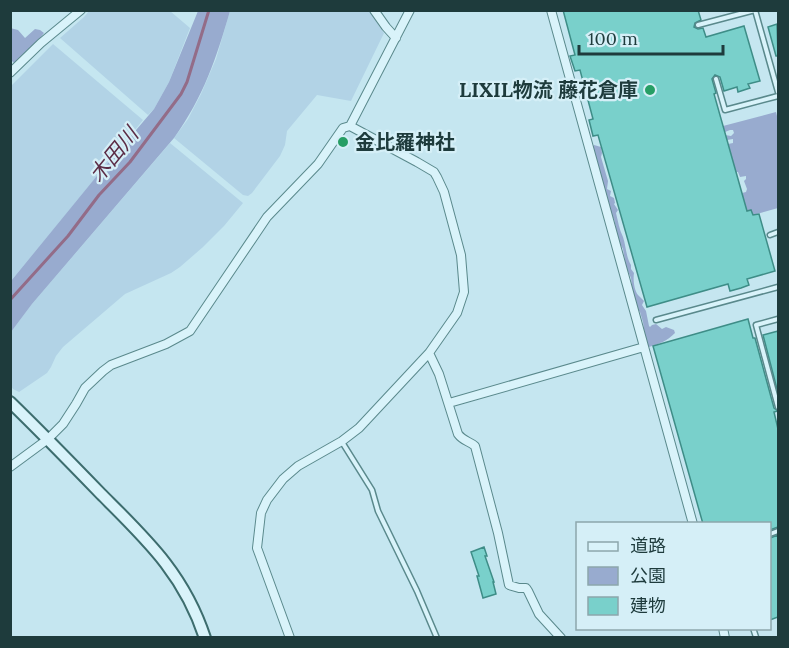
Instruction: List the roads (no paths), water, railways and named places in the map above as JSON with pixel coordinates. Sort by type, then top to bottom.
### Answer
[{"type":"street","points":[[10,73],[81,10]]},
{"type":"street","points":[[374,10],[396,38]]},
{"type":"street","points":[[350,126],[410,10]]},
{"type":"street","points":[[551,10],[692,522]]},
{"type":"street","points":[[10,467],[48,439],[63,424],[85,388],[103,371],[111,365],[166,344],[190,331],[267,217],[318,164],[343,128],[350,126],[434,172],[444,192],[461,255],[464,292],[457,313],[429,353],[359,428],[342,441],[298,466],[283,479],[267,500],[261,513],[256,548],[290,638]]},
{"type":"street","points":[[449,403],[644,347]]},
{"type":"street","points":[[429,353],[439,374],[458,434],[461,439],[475,446],[509,585],[526,588],[538,614],[561,638]]},
{"type":"street","points":[[10,402],[162,558],[188,596],[205,638]]},
{"type":"lane","points":[[698,25],[755,10],[778,94],[725,110],[716,79]]},
{"type":"lane","points":[[770,235],[778,232]]},
{"type":"lane","points":[[656,320],[778,287]]},
{"type":"lane","points":[[778,319],[756,325],[778,407]]},
{"type":"lane","points":[[342,441],[372,490],[378,511],[417,591],[436,638]]},
{"type":"waterway","name":"木田川","points":[[10,300],[130,162],[181,94],[187,82],[209,10]]},
{"type":"place","name":"LIXIL物流 藤花倉庫","points":[[650,90]]},
{"type":"place","name":"金比羅神社","points":[[343,142]]}]
